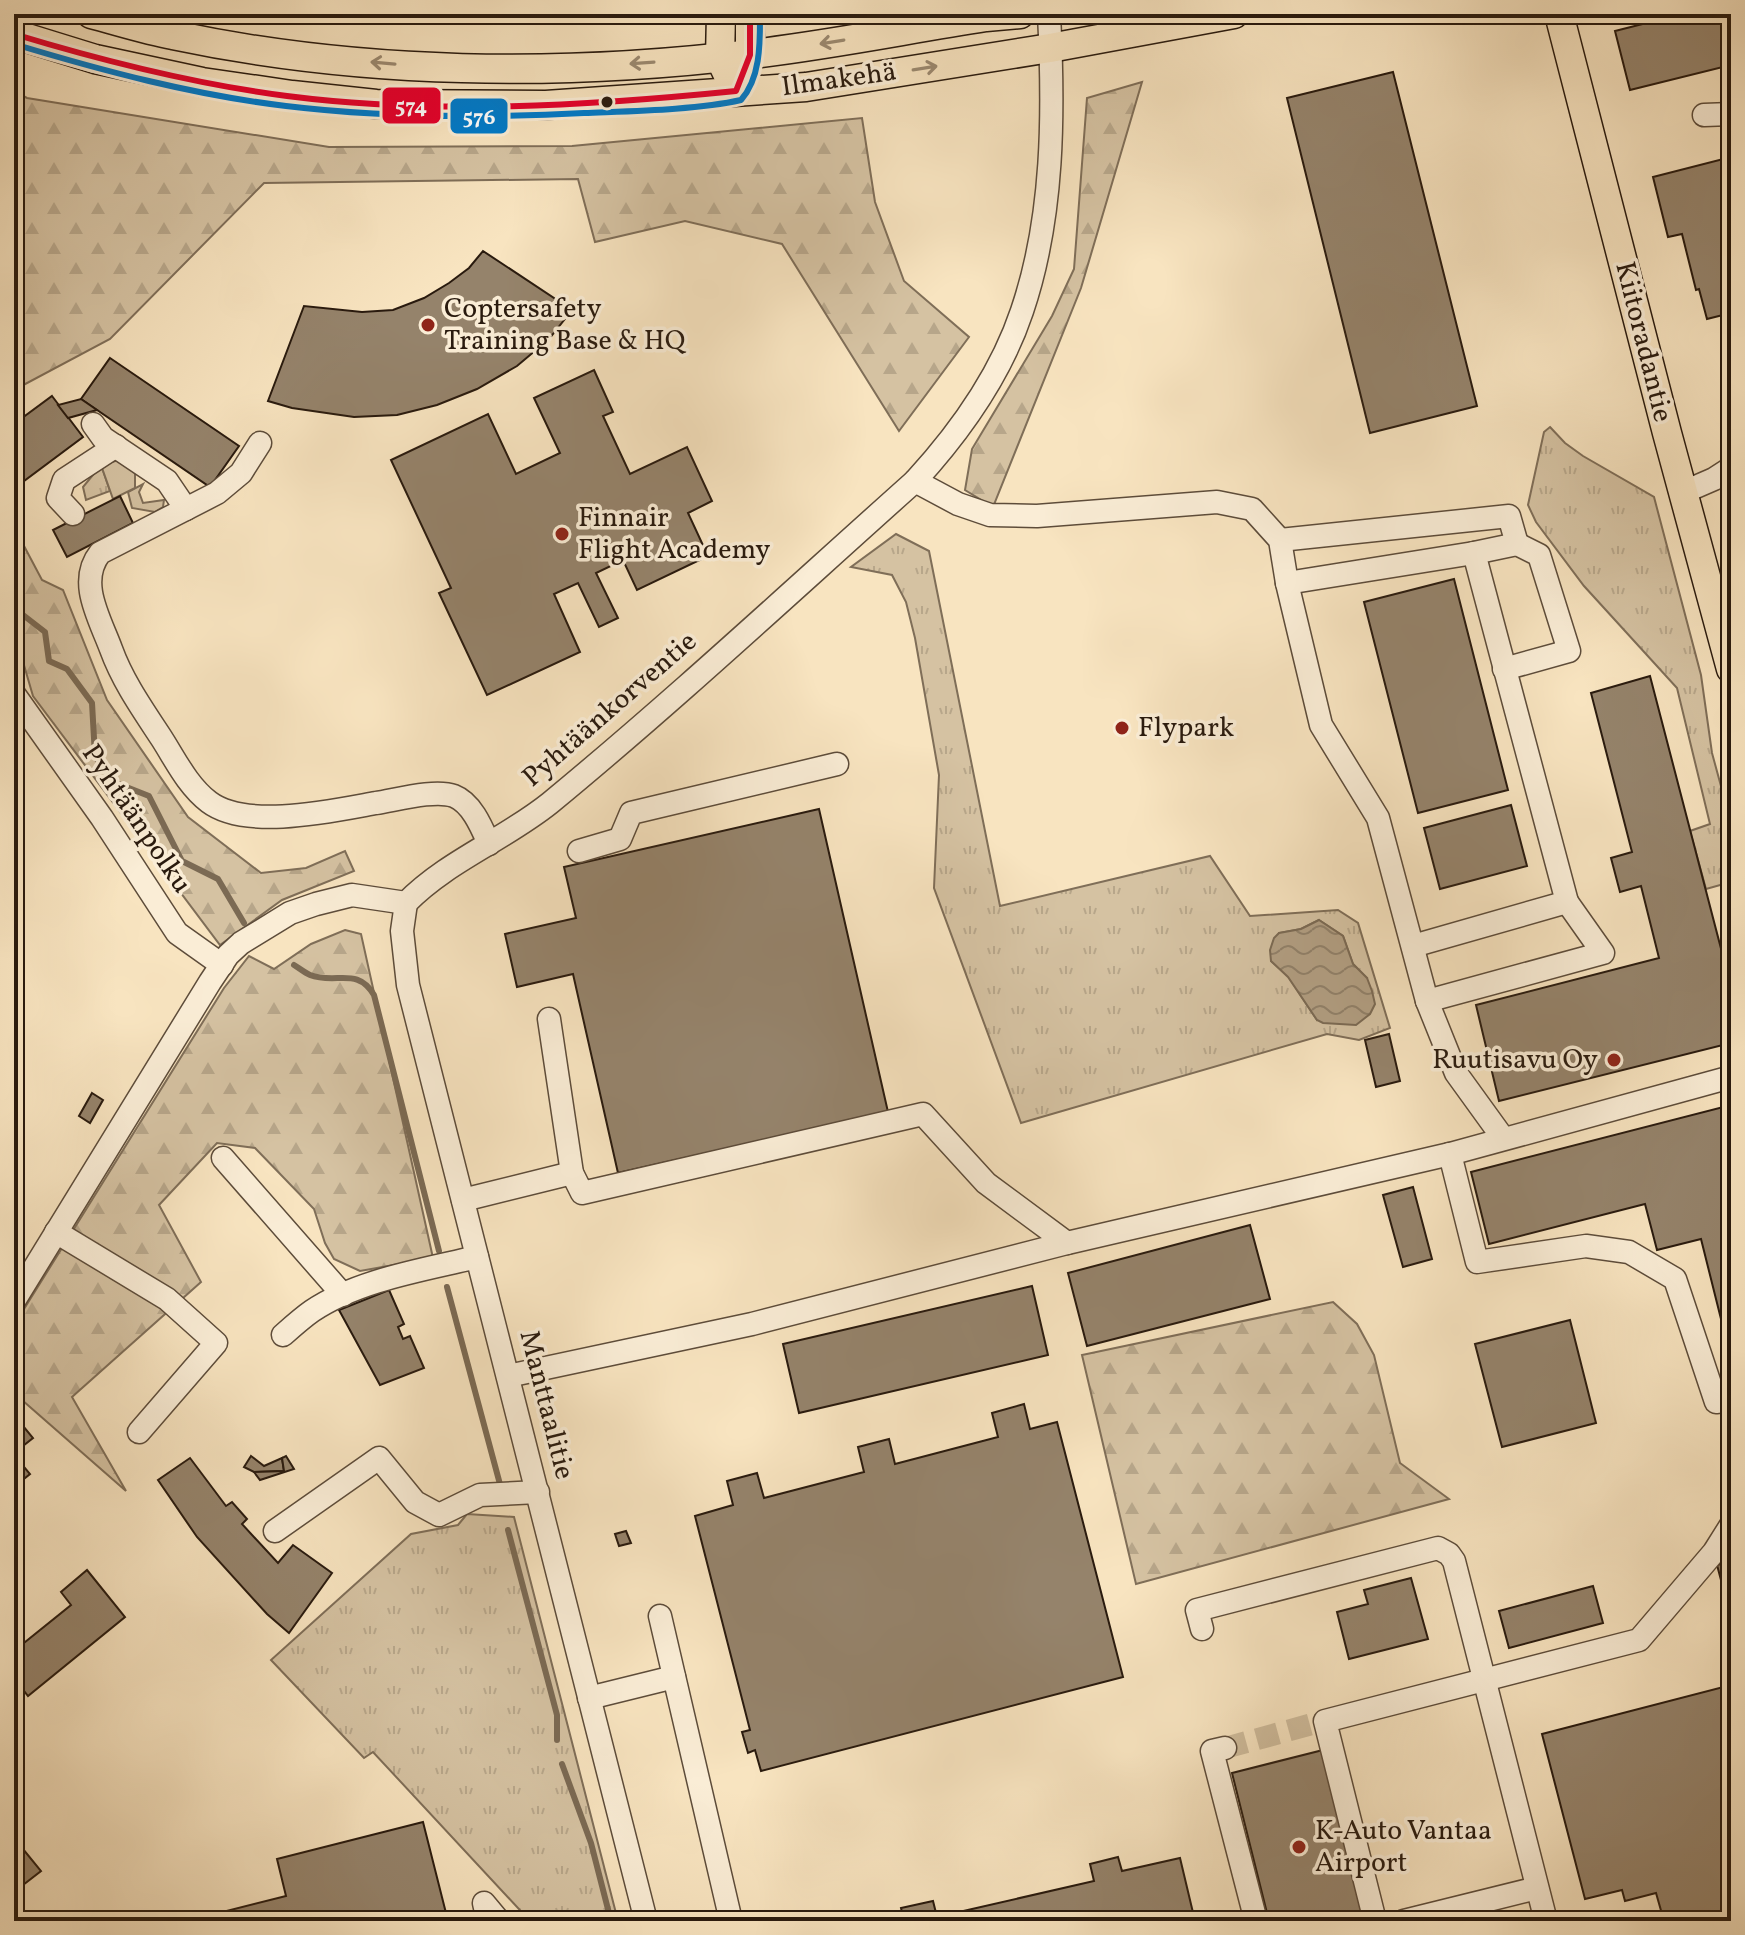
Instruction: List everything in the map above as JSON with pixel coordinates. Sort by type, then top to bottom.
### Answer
[{"type":"main road","name":"Ilmakehä","points":[[91,14],[173,35],[272,52],[386,64],[471,68],[573,68],[720,58],[1020,14]]},
{"type":"main road","points":[[721,14],[720,58],[736,91]]},
{"type":"main road","points":[[736,91],[750,55],[750,14]]},
{"type":"main road","name":"Ilmakehä","points":[[14,34],[95,59],[202,82],[376,104],[546,105],[806,87],[1050,48],[1234,14]]},
{"type":"main road","name":"Kiitoradantie","points":[[1559,14],[1731,669]]},
{"type":"street","name":"Pyhtäänkorventie","points":[[406,903],[427,882],[535,814],[586,773],[936,459],[997,368],[1022,312],[1039,240],[1050,154],[1052,92],[1049,14]]},
{"type":"street","points":[[1704,115],[1731,114]]},
{"type":"street","points":[[93,424],[103,438],[167,481],[186,509]]},
{"type":"street","points":[[260,443],[241,473],[217,493],[100,553],[92,564],[88,586],[120,674],[189,782],[210,803],[234,815],[257,818],[423,795],[452,795],[465,803],[489,844]]},
{"type":"street","points":[[73,514],[58,498],[64,480],[116,446]]},
{"type":"street","points":[[1684,492],[1731,468]]},
{"type":"street","points":[[915,481],[958,504],[990,515],[1037,516],[1217,502],[1252,509],[1280,540],[1287,583],[1321,725],[1378,818],[1427,1001],[1456,1073],[1503,1138]]},
{"type":"street","points":[[1280,540],[1509,516],[1517,544]]},
{"type":"street","points":[[1287,583],[1517,544],[1539,555],[1569,651],[1504,669]]},
{"type":"street","points":[[1427,1001],[1603,953],[1567,902],[1474,553]]},
{"type":"street","name":"Pyhtäänpolku","points":[[14,694],[102,818],[177,933],[222,965]]},
{"type":"street","points":[[579,851],[620,839],[631,813],[837,764]]},
{"type":"street","points":[[14,1301],[222,965],[241,943],[290,913],[352,895],[406,903]]},
{"type":"street","points":[[1413,946],[1567,902]]},
{"type":"street","name":"Manttaalitie","points":[[406,903],[402,931],[408,985],[646,1921]]},
{"type":"street","points":[[549,1019],[572,1173],[582,1193],[923,1114],[986,1183],[1067,1243]]},
{"type":"street","points":[[508,1376],[752,1324],[1067,1243],[1450,1154],[1731,1077]]},
{"type":"street","points":[[1450,1154],[1477,1262],[1586,1246],[1629,1252],[1675,1279],[1716,1402],[1731,1400]]},
{"type":"street","points":[[223,1158],[343,1295]]},
{"type":"street","points":[[463,1200],[572,1173]]},
{"type":"street","points":[[56,1232],[167,1299],[216,1343],[139,1432]]},
{"type":"street","points":[[283,1335],[313,1311],[343,1295],[477,1257]]},
{"type":"street","points":[[275,1531],[379,1458],[415,1502],[439,1515],[480,1495],[538,1492]]},
{"type":"street","points":[[1375,1921],[1321,1722],[1639,1640],[1714,1552],[1731,1525]]},
{"type":"street","points":[[1202,1629],[1197,1610],[1438,1548],[1449,1554],[1454,1561],[1546,1921]]},
{"type":"street","points":[[660,1616],[731,1921]]},
{"type":"street","points":[[589,1698],[674,1677]]},
{"type":"street","points":[[1225,1748],[1212,1751],[1256,1921]]},
{"type":"street","points":[[1404,1921],[1537,1888]]},
{"type":"street","points":[[488,1921],[484,1903],[499,1921]]},
{"type":"green space","points":[[1142,82],[1081,288],[993,507],[965,490],[972,449],[1052,316],[1074,269],[1087,98]]},
{"type":"green space","points":[[14,91],[27,98],[329,147],[572,146],[862,118],[875,202],[904,281],[969,337],[899,431],[782,244],[685,221],[595,242],[578,179],[264,183],[110,339],[14,390]]},
{"type":"green space","points":[[1550,427],[1583,456],[1654,497],[1701,675],[1712,753],[1731,823],[1731,882],[1706,889],[1690,831],[1710,824],[1677,688],[1584,586],[1536,522],[1528,505],[1544,432]]},
{"type":"green space","points":[[119,460],[135,471],[135,488],[113,499],[101,465]]},
{"type":"green space","points":[[101,465],[110,491],[86,500],[83,487]]},
{"type":"green space","points":[[143,484],[139,492],[143,503],[164,500],[163,507],[155,512],[132,508],[128,492]]},
{"type":"green space","points":[[14,527],[42,580],[63,590],[107,700],[188,817],[261,873],[306,868],[345,851],[354,871],[282,900],[220,945],[33,696],[14,631]]},
{"type":"green space","points":[[896,534],[929,551],[1000,906],[1210,856],[1250,916],[1338,910],[1358,923],[1390,1028],[1359,1040],[1327,1034],[1021,1123],[934,888],[939,775],[906,602],[892,575],[851,567]],"holes":[[[1319,920],[1343,936],[1353,964],[1367,978],[1317,1020],[1288,976],[1271,961],[1279,933],[1301,929]]]},
{"type":"green space","points":[[345,930],[361,934],[433,1258],[360,1271],[334,1259],[325,1243],[314,1209],[255,1148],[217,1143],[159,1205],[201,1282],[72,1397],[126,1491],[14,1393],[14,1325],[224,988],[249,956],[274,969],[311,944]]},
{"type":"green space","points":[[1333,1302],[1357,1324],[1374,1355],[1400,1463],[1449,1499],[1136,1584],[1082,1355]]},
{"type":"green space","points":[[467,1514],[514,1517],[618,1921],[530,1921],[373,1752],[364,1758],[271,1660],[411,1534],[458,1525]]},
{"type":"water","points":[[1319,920],[1343,936],[1353,964],[1367,978],[1372,991],[1375,1004],[1370,1014],[1356,1025],[1317,1020],[1288,977],[1271,961],[1270,950],[1279,933],[1301,929]]},
{"type":"building","points":[[1682,14],[1731,14],[1731,65],[1630,90],[1615,31]]},
{"type":"building","points":[[1393,72],[1477,406],[1370,433],[1287,98]]},
{"type":"building","points":[[1731,157],[1731,313],[1707,319],[1682,234],[1668,237],[1653,177]]},
{"type":"building","name":"Coptersafety Training Base & HQ","points":[[483,251],[572,310],[549,339],[517,366],[477,389],[437,405],[397,415],[354,417],[292,408],[268,401],[304,306],[362,312],[393,310],[424,298],[449,283],[469,268]]},
{"type":"building","points":[[110,358],[239,446],[210,487],[81,399]]},
{"type":"building","name":"Finnair Flight Academy","points":[[594,370],[613,412],[603,416],[630,474],[687,447],[712,501],[688,513],[708,556],[637,590],[623,560],[596,573],[618,618],[599,627],[578,583],[554,594],[580,652],[487,695],[439,593],[451,588],[391,460],[488,414],[516,474],[560,453],[534,398]]},
{"type":"building","points":[[52,396],[83,437],[24,481],[14,467],[14,424]]},
{"type":"building","points":[[81,399],[97,410],[68,418],[58,405]]},
{"type":"building","points":[[120,496],[133,523],[67,557],[53,530]]},
{"type":"building","points":[[1454,579],[1508,790],[1418,813],[1364,602]]},
{"type":"building","points":[[1650,676],[1731,987],[1731,1043],[1499,1101],[1476,1005],[1659,958],[1641,886],[1620,892],[1611,858],[1632,852],[1591,693]]},
{"type":"building","points":[[1511,805],[1527,866],[1440,889],[1424,828]]},
{"type":"building","points":[[819,809],[888,1112],[618,1173],[573,974],[517,987],[505,934],[576,918],[564,867]]},
{"type":"building","points":[[1389,1034],[1400,1081],[1376,1087],[1365,1040]]},
{"type":"building","points":[[92,1093],[103,1100],[90,1123],[79,1116]]},
{"type":"building","points":[[1731,1105],[1731,1359],[1701,1239],[1657,1250],[1645,1204],[1489,1244],[1471,1172]]},
{"type":"building","points":[[1413,1187],[1432,1259],[1403,1267],[1383,1195]]},
{"type":"building","points":[[1250,1225],[1270,1299],[1087,1346],[1068,1273]]},
{"type":"building","points":[[1032,1286],[1048,1355],[799,1413],[783,1344]]},
{"type":"building","points":[[389,1290],[404,1324],[398,1327],[403,1339],[410,1336],[424,1368],[380,1385],[339,1310]]},
{"type":"building","points":[[1570,1320],[1596,1423],[1502,1447],[1475,1344]]},
{"type":"building","points":[[1024,1404],[1030,1429],[1057,1422],[1123,1677],[761,1771],[755,1750],[748,1753],[742,1732],[750,1730],[695,1516],[733,1505],[727,1481],[757,1473],[764,1498],[864,1472],[858,1447],[889,1439],[895,1464],[998,1437],[992,1413]]},
{"type":"building","points":[[14,1415],[33,1438],[14,1453]]},
{"type":"building","points":[[14,1455],[30,1474],[14,1487]]},
{"type":"building","points":[[251,1456],[264,1466],[282,1458],[284,1471],[254,1472],[244,1467]]},
{"type":"building","points":[[286,1456],[294,1469],[260,1480],[254,1472],[284,1471],[282,1458]]},
{"type":"building","points":[[190,1458],[226,1506],[232,1502],[247,1519],[242,1524],[278,1563],[293,1545],[332,1573],[289,1633],[267,1614],[197,1537],[158,1480]]},
{"type":"building","points":[[626,1531],[631,1543],[619,1546],[615,1534]]},
{"type":"building","points":[[1731,1561],[1731,1618],[1717,1565]]},
{"type":"building","points":[[87,1570],[125,1617],[28,1696],[14,1678],[14,1651],[71,1605],[61,1592]]},
{"type":"building","points":[[1411,1578],[1428,1639],[1349,1659],[1337,1612],[1368,1604],[1364,1590]]},
{"type":"building","points":[[1593,1586],[1603,1623],[1509,1648],[1499,1611]]},
{"type":"building","points":[[1731,1685],[1731,1918],[1721,1921],[1664,1921],[1656,1893],[1625,1901],[1622,1890],[1585,1899],[1542,1734]]},
{"type":"building","name":"K-Auto Vantaa Airport","points":[[1323,1750],[1367,1921],[1269,1921],[1232,1773]]},
{"type":"building","points":[[423,1822],[448,1921],[187,1921],[286,1896],[277,1859]]},
{"type":"building","points":[[14,1838],[41,1871],[14,1892]]},
{"type":"building","points":[[1118,1857],[1122,1871],[1180,1858],[1195,1921],[904,1921],[901,1908],[933,1901],[937,1917],[1094,1881],[1090,1864]]},
{"type":"waterway","points":[[14,608],[45,632],[49,661],[67,669],[92,703],[95,756],[111,781],[149,796],[182,861],[218,879],[244,923]]},
{"type":"waterway","points":[[294,965],[320,978],[360,981],[374,995],[439,1251]]},
{"type":"waterway","points":[[447,1287],[501,1488]]},
{"type":"waterway","points":[[508,1530],[557,1715],[557,1740]]},
{"type":"waterway","points":[[562,1764],[591,1843],[611,1921]]},
{"type":"tunnel","points":[[1225,1748],[1316,1723]]},
{"type":"transit line","name":"574","points":[[14,34],[149,71],[252,91],[343,102],[511,106],[624,101],[736,91],[750,55],[750,14]]},
{"type":"transit line","name":"576","points":[[14,44],[149,81],[286,106],[398,115],[547,115],[684,108],[741,100],[756,70],[760,14]]},
{"type":"place","name":"Coptersafety Training Base & HQ","points":[[428,325]]},
{"type":"place","name":"Finnair Flight Academy","points":[[562,534]]},
{"type":"place","name":"Flypark","points":[[1122,728]]},
{"type":"place","name":"Ruutisavu Oy","points":[[1614,1060]]},
{"type":"place","name":"K-Auto Vantaa Airport","points":[[1299,1847]]}]
